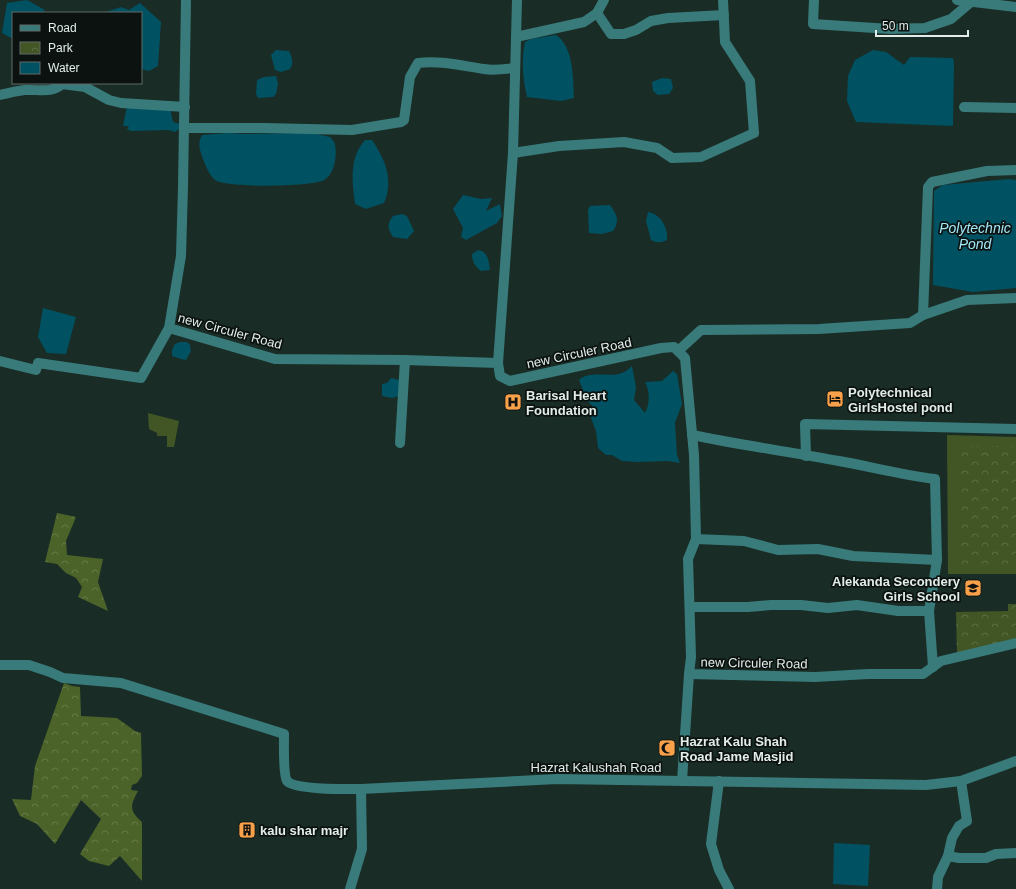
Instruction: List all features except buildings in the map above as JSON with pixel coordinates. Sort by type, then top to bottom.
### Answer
[{"type":"street","name":"new Circuler Road","points":[[186,0],[181,256],[169,328],[275,359],[405,360],[498,363],[500,376],[510,381],[661,348],[674,347],[685,358],[694,455],[696,539],[688,559],[691,657],[689,674],[815,677],[868,674],[923,674],[941,661],[1016,643]]},
{"type":"street","points":[[498,363],[513,153],[516,0]]},
{"type":"street","points":[[516,37],[584,22],[597,13],[604,0]]},
{"type":"street","points":[[513,153],[559,146],[624,142],[657,148],[672,158],[700,157],[754,133],[750,81],[725,42],[723,0]]},
{"type":"street","points":[[814,0],[813,24],[890,29],[925,28],[951,19],[971,2]]},
{"type":"street","points":[[957,0],[1016,7]]},
{"type":"street","points":[[597,13],[611,34],[624,34],[636,30],[651,21],[668,18],[724,15]]},
{"type":"street","points":[[184,128],[352,130],[401,122],[404,120],[410,77],[418,63],[429,61],[484,69],[515,68]]},
{"type":"street","points":[[0,95],[26,90],[51,90],[58,88],[62,84],[85,87],[109,100],[185,107]]},
{"type":"street","points":[[964,107],[1016,108]]},
{"type":"street","points":[[923,315],[928,187],[932,182],[987,171],[1016,170]]},
{"type":"street","points":[[678,351],[702,330],[819,328],[910,323],[923,315],[967,300],[1016,298]]},
{"type":"street","points":[[0,361],[36,370],[38,363],[141,378],[169,328]]},
{"type":"street","points":[[400,443],[405,360]]},
{"type":"street","points":[[806,456],[805,424],[1016,429]]},
{"type":"street","points":[[692,435],[911,476],[936,479],[937,560],[929,611],[933,667]]},
{"type":"street","points":[[696,539],[744,541],[778,550],[818,549],[853,556],[937,560]]},
{"type":"street","points":[[690,607],[801,605],[828,608],[857,605],[898,611],[929,611]]},
{"type":"street","name":"Hazrat Kalushah Road","points":[[0,665],[28,665],[63,678],[121,683],[284,734],[285,774],[287,780],[292,785],[330,790],[557,779],[926,785],[960,780],[1016,761]]},
{"type":"street","points":[[682,781],[689,674]]},
{"type":"street","points":[[937,889],[938,876],[948,856],[952,838],[959,826],[967,821],[960,780]]},
{"type":"street","points":[[719,781],[711,844],[719,870],[729,889]]},
{"type":"street","points":[[350,889],[362,849],[361,789]]},
{"type":"street","points":[[948,856],[959,858],[986,858],[996,854],[1016,853]]},
{"type":"green space","points":[[148,413],[179,421],[174,447],[167,447],[167,436],[157,436],[157,433],[149,429]]},
{"type":"green space","points":[[947,435],[1016,437],[1016,574],[948,574]]},
{"type":"green space","points":[[960,446],[1016,446],[1016,569],[960,569]]},
{"type":"green space","points":[[57,513],[76,517],[66,541],[67,555],[103,559],[98,582],[108,611],[78,597],[82,587],[76,578],[66,573],[57,564],[45,562]]},
{"type":"green space","points":[[1008,604],[1016,604],[1016,642],[957,655],[956,612],[1008,611]]},
{"type":"green space","points":[[64,683],[80,687],[81,716],[117,718],[135,731],[141,733],[142,776],[137,783],[132,785],[131,790],[138,791],[133,800],[132,808],[142,822],[142,881],[120,856],[109,866],[89,861],[80,854],[101,819],[81,800],[55,844],[37,824],[20,816],[12,799],[31,800],[35,766]]},
{"type":"water","points":[[27,0],[45,10],[43,12],[12,12],[12,38],[2,33],[7,3]]},
{"type":"water","points":[[140,3],[161,22],[158,66],[149,71],[142,69],[142,12],[106,12],[121,7],[129,10]]},
{"type":"water","points":[[556,35],[562,40],[569,55],[573,73],[574,98],[561,101],[527,97],[523,70],[525,42],[531,39]]},
{"type":"water","points":[[276,50],[289,51],[292,60],[290,69],[281,72],[275,70],[271,55]]},
{"type":"water","points":[[873,50],[886,52],[904,65],[910,57],[953,58],[953,126],[856,122],[847,101],[848,76],[855,60]]},
{"type":"water","points":[[276,76],[278,84],[276,94],[273,97],[258,98],[256,94],[257,80],[264,77]]},
{"type":"water","points":[[662,78],[671,79],[673,88],[669,94],[658,95],[653,91],[652,82]]},
{"type":"water","points":[[127,106],[170,108],[173,122],[180,124],[179,129],[175,132],[168,130],[131,131],[127,129],[129,126],[123,126]]},
{"type":"water","points":[[229,133],[312,133],[330,137],[335,143],[336,149],[333,169],[331,174],[324,180],[303,184],[269,186],[222,183],[215,180],[211,176],[204,161],[199,144],[202,135]]},
{"type":"water","points":[[365,140],[372,140],[384,162],[388,178],[387,194],[384,203],[366,209],[355,204],[353,187],[353,170],[356,154]]},
{"type":"water","name":"Polytechnic Pond","points":[[1009,179],[1016,180],[1016,288],[973,292],[933,285],[934,191],[943,185]]},
{"type":"water","points":[[463,195],[481,199],[492,198],[486,211],[500,204],[502,216],[497,223],[466,240],[461,237],[463,228],[453,209]]},
{"type":"water","points":[[610,205],[617,218],[613,231],[602,234],[589,233],[588,210],[590,206]]},
{"type":"water","points":[[648,212],[653,213],[663,222],[667,240],[663,242],[655,242],[651,240],[646,221]]},
{"type":"water","points":[[402,214],[407,216],[414,231],[407,239],[393,237],[389,229],[389,224],[393,216]]},
{"type":"water","points":[[478,250],[484,252],[486,255],[490,270],[481,271],[474,264],[472,254]]},
{"type":"water","points":[[43,308],[76,317],[66,354],[47,353],[38,337]]},
{"type":"water","points":[[187,342],[190,345],[191,351],[186,360],[172,356],[172,350],[175,344]]},
{"type":"water","points":[[632,366],[636,387],[634,400],[645,413],[649,398],[648,389],[645,382],[662,381],[673,371],[677,374],[682,404],[675,423],[677,455],[680,463],[668,461],[622,461],[612,455],[606,455],[598,448],[596,431],[589,408],[593,413],[594,408],[587,400],[579,380],[588,375],[611,375],[622,373]]},
{"type":"water","points":[[391,378],[399,380],[399,396],[392,398],[382,396],[382,384],[387,383]]},
{"type":"water","points":[[834,843],[870,845],[868,886],[833,884]]},
{"type":"place","name":"Polytechnical GirlsHostel pond","points":[[835,399]]},
{"type":"place","name":"Barisal Heart Foundation","points":[[513,402]]},
{"type":"place","name":"Alekanda Secondery Girls School","points":[[973,588]]},
{"type":"place","name":"Hazrat Kalu Shah Road Jame Masjid","points":[[667,748]]},
{"type":"place","name":"kalu shar majr","points":[[247,830]]}]
